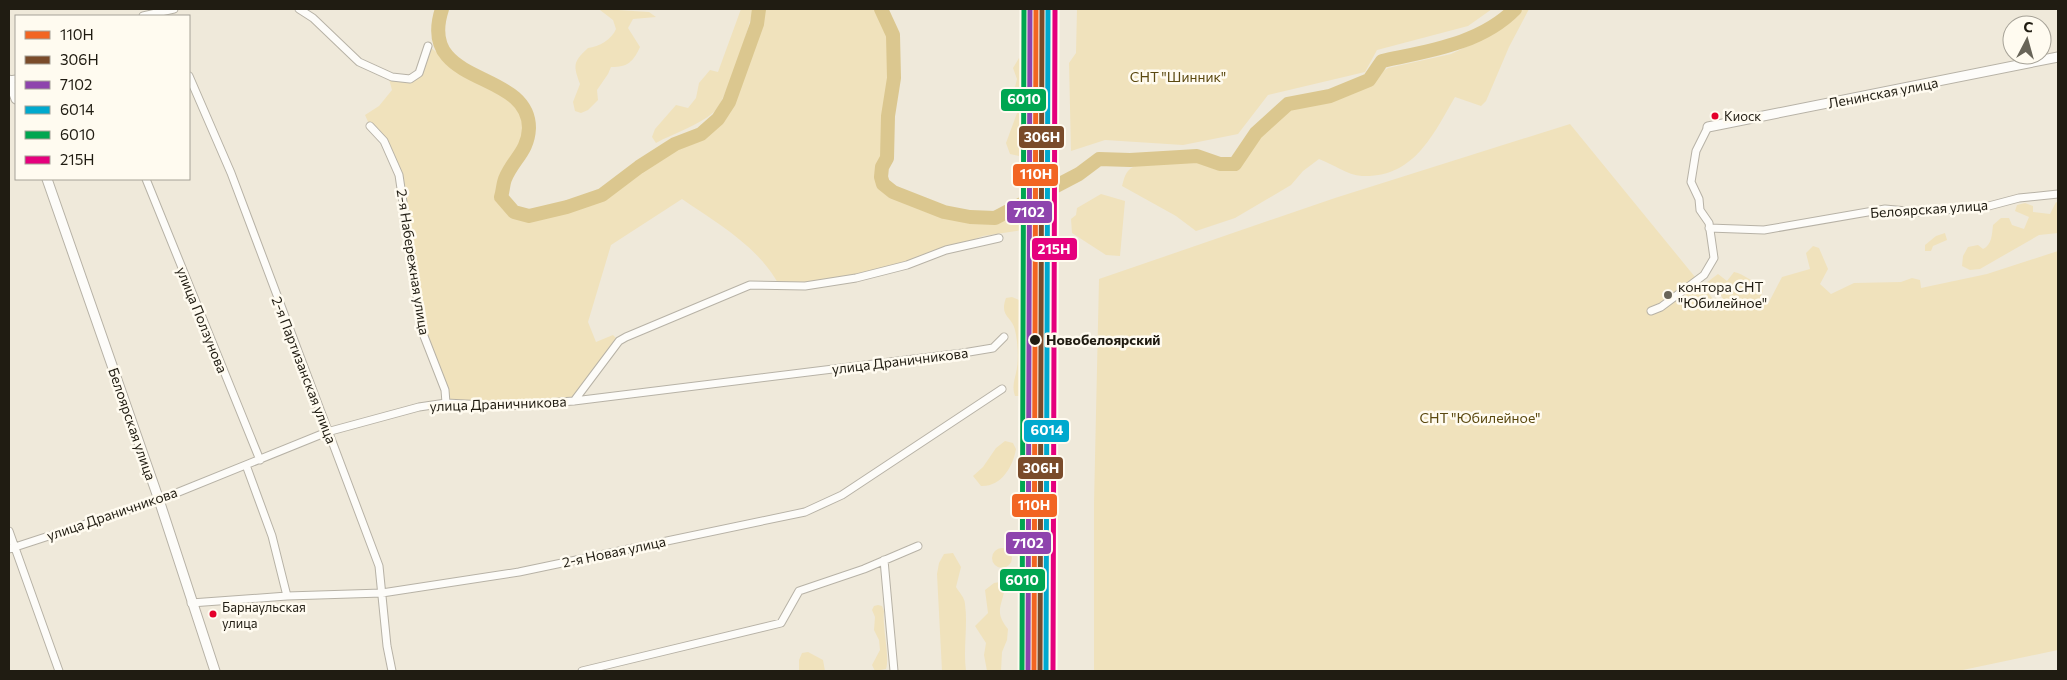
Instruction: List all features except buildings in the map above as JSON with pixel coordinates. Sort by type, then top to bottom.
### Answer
[{"type":"street","points":[[148,15],[174,9]]},
{"type":"street","points":[[299,9],[313,18],[359,62],[392,77],[410,79],[419,73],[428,46]]},
{"type":"street","name":"Ленинская улица","points":[[1708,127],[2058,57]]},
{"type":"street","name":"2-я Партизанская улица","points":[[190,78],[231,173],[379,566],[387,646],[392,671]]},
{"type":"street","points":[[9,80],[15,97]]},
{"type":"street","name":"2-я Набережная улица","points":[[370,126],[384,141],[399,175],[422,331],[445,390],[446,403]]},
{"type":"street","points":[[1650,311],[1661,307],[1704,275],[1714,258],[1709,228],[1691,182],[1696,151],[1708,127]]},
{"type":"street","name":"Белоярская улица","points":[[47,180],[159,500],[191,603],[215,671]]},
{"type":"street","name":"улица Ползунова","points":[[146,180],[260,460]]},
{"type":"street","name":"Белоярская улица","points":[[1709,228],[1764,230],[1885,209],[1918,212],[1985,207],[2019,198],[2058,194]]},
{"type":"street","points":[[574,401],[619,341],[750,285],[805,286],[856,278],[907,265],[946,250],[999,238]]},
{"type":"street","name":"улица Драничникова","points":[[12,548],[159,500],[327,432],[420,407],[446,403],[505,406],[574,401],[964,353],[993,348],[1004,337]]},
{"type":"street","name":"2-я Новая улица","points":[[191,603],[287,596],[382,593],[519,572],[805,512],[842,495],[1002,390]]},
{"type":"street","points":[[246,466],[272,536],[287,596]]},
{"type":"street","points":[[9,531],[12,548],[59,671]]},
{"type":"street","points":[[582,671],[781,623],[800,591],[918,546]]},
{"type":"street","points":[[884,560],[894,671]]},
{"type":"green space","points":[[741,9],[753,9],[737,63],[719,105],[708,117],[656,143],[652,137],[655,129],[676,105],[688,108],[696,98],[699,83],[710,70],[718,72]]},
{"type":"green space","points":[[759,9],[881,9],[893,41],[895,59],[888,114],[887,156],[881,173],[884,185],[891,191],[911,201],[970,217],[973,222],[994,224],[1028,208],[1029,229],[983,236],[907,265],[856,278],[779,285],[770,271],[749,247],[682,199],[611,245],[588,322],[596,342],[613,335],[619,341],[574,401],[533,404],[446,403],[427,347],[399,175],[384,141],[370,126],[365,115],[379,106],[392,90],[389,79],[408,78],[417,73],[428,46],[456,66],[511,95],[521,105],[528,117],[530,131],[525,149],[511,170],[501,197],[514,212],[529,216],[567,207],[602,195],[639,167],[675,144],[701,134],[718,119],[729,102],[757,24]]},
{"type":"green space","name":"СНТ \"Шинник\"","points":[[1077,9],[1492,9],[1468,26],[1377,50],[1365,72],[1268,95],[1238,134],[1183,145],[1105,140],[1071,151],[1069,63],[1076,53]]},
{"type":"green space","points":[[1519,9],[1529,9],[1509,47],[1486,101],[1481,106],[1455,97],[1439,126],[1420,152],[1395,170],[1380,175],[1362,176],[1345,172],[1319,159],[1303,171],[1291,185],[1235,218],[1196,231],[1176,216],[1122,186],[1125,175],[1130,169],[1139,164],[1155,160],[1191,156],[1224,163],[1235,163],[1256,133],[1288,104],[1330,96],[1369,80],[1388,68],[1451,54],[1485,38],[1516,16]]},
{"type":"green space","points":[[600,10],[649,12],[656,17],[633,19],[628,28],[640,47],[629,63],[611,67],[597,90],[598,100],[588,110],[581,113],[575,111],[573,102],[580,84],[576,72],[577,61],[588,48],[605,42],[616,29],[613,20]]},
{"type":"green space","points":[[1019,58],[1025,63],[1027,70],[1025,111],[1021,131],[1023,144],[1019,156],[1010,154],[1006,143],[1017,113],[1014,91],[1017,79],[1013,68]]},
{"type":"green space","name":"СНТ \"Юбилейное\"","points":[[1570,124],[1722,310],[1726,307],[1721,295],[1706,283],[1718,274],[1727,281],[1734,272],[1761,284],[1763,291],[1759,300],[1769,302],[1782,277],[1810,269],[1806,253],[1813,246],[1819,248],[1828,269],[1820,284],[1831,294],[1854,283],[1901,282],[1912,278],[1920,280],[1921,288],[1987,274],[2058,251],[2058,650],[1958,671],[1094,671],[1094,503],[1099,279],[1335,198]]},
{"type":"green space","points":[[1101,194],[1125,201],[1120,256],[1106,255],[1072,233],[1071,219],[1076,215],[1077,208]]},
{"type":"green space","points":[[2056,202],[2058,203],[2058,233],[2039,235],[1980,269],[1970,270],[1962,266],[1963,256],[1968,247],[1978,245],[1983,249],[1986,247],[1991,239],[1993,225],[2001,218],[2009,218],[2012,225],[2024,229],[2029,217],[2015,211],[2017,205],[2025,203],[2033,206],[2033,212],[2050,214]]},
{"type":"green space","points":[[1945,233],[1947,240],[1933,246],[1931,251],[1925,251],[1925,245],[1936,236]]},
{"type":"green space","points":[[1012,297],[1024,302],[1020,396],[1015,396],[1014,390],[1018,357],[1016,335],[1004,309],[1006,298]]},
{"type":"green space","points":[[1005,441],[1013,443],[1016,449],[1009,469],[1005,475],[994,483],[981,486],[973,476],[983,467],[996,448]]},
{"type":"green space","points":[[1002,548],[1009,551],[1012,558],[1009,565],[1002,568],[995,565],[992,558],[995,551]]},
{"type":"green space","points":[[953,553],[961,567],[956,587],[965,602],[966,671],[942,671],[937,574],[939,563],[944,554]]},
{"type":"green space","points":[[1000,582],[1005,586],[1000,612],[1003,623],[1008,629],[1007,640],[1002,652],[1001,671],[987,671],[984,655],[986,643],[975,626],[988,613],[985,590],[994,583]]},
{"type":"green space","points":[[874,606],[882,606],[884,611],[887,663],[886,669],[875,671],[872,665],[880,650],[879,640],[874,630],[875,617],[872,610]]},
{"type":"green space","points":[[808,652],[823,660],[825,671],[799,671],[799,660],[802,653]]},
{"type":"waterway","points":[[442,9],[438,34],[445,52],[458,66],[512,95],[524,109],[529,128],[528,136],[523,149],[508,172],[501,197],[514,212],[529,216],[567,207],[602,195],[639,167],[675,144],[701,134],[718,119],[729,102],[757,24],[759,9]]},
{"type":"waterway","points":[[881,9],[893,35],[894,78],[888,116],[887,158],[882,167],[881,177],[883,184],[893,192],[944,212],[970,217],[995,218],[1079,174],[1099,159],[1130,160],[1197,156],[1220,164],[1235,164],[1256,133],[1288,104],[1330,96],[1369,80],[1382,61],[1435,49],[1470,38],[1501,21],[1515,9]]},
{"type":"transit line","name":"6010","points":[[1022,671],[1024,9]]},
{"type":"transit line","name":"7102","points":[[1028,671],[1030,9]]},
{"type":"transit line","name":"110Н","points":[[1034,671],[1036,9]]},
{"type":"transit line","name":"306Н","points":[[1040,671],[1042,9]]},
{"type":"transit line","name":"6014","points":[[1046,671],[1048,9]]},
{"type":"transit line","name":"215Н","points":[[1053,671],[1055,9]]},
{"type":"place","name":"Киоск","points":[[1715,116]]},
{"type":"place","name":"контора СНТ \"Юбилейное\"","points":[[1668,295]]},
{"type":"place","name":"Новобелоярский","points":[[1035,340]]},
{"type":"place","name":"Барнаульская улица","points":[[213,614]]}]
